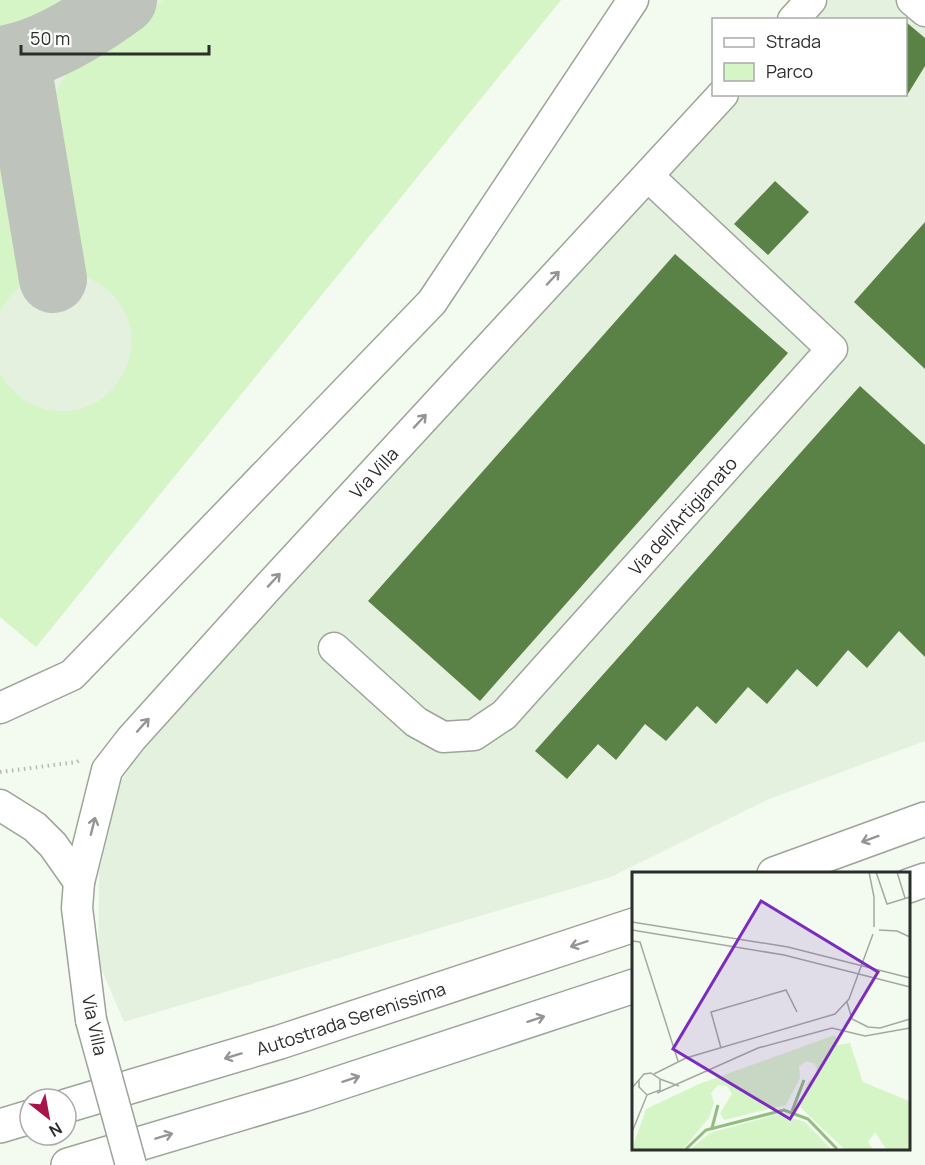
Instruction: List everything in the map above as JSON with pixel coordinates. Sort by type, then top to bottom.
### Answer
[{"type":"highway","points":[[779,872],[925,819]]},
{"type":"highway","points":[[910,886],[925,880]]},
{"type":"highway","name":"Autostrada Serenissima","points":[[78,1102],[280,1042],[632,926]]},
{"type":"highway","points":[[68,1165],[303,1095],[632,987]]},
{"type":"highway","points":[[0,1126],[18,1121]]},
{"type":"street","points":[[0,708],[72,675],[432,302],[633,0]]},
{"type":"street","points":[[795,18],[811,0]]},
{"type":"street","points":[[912,0],[925,10]]},
{"type":"street","name":"Via Villa","points":[[131,1165],[91,1020],[77,908],[80,882],[106,770],[130,739],[254,603],[721,96]]},
{"type":"street","name":"Via dell'Artigianato","points":[[334,648],[416,722],[443,736],[474,735],[504,715],[832,349],[648,176]]},
{"type":"street","points":[[0,806],[35,827],[53,844],[80,882]]},
{"type":"shaded area","points":[[0,0],[561,0],[36,647],[0,617]]},
{"type":"shaded area","points":[[829,0],[925,0],[925,741],[767,800],[611,877],[124,1022],[98,961],[99,873],[121,781],[176,699],[742,96],[907,96],[907,18],[812,18]]},
{"type":"green space","points":[[0,0],[68,0],[47,12],[0,31]]},
{"type":"green space","points":[[163,0],[561,0],[36,647],[0,617],[0,373],[9,386],[27,402],[50,410],[72,411],[91,405],[108,394],[120,378],[129,360],[131,340],[128,320],[118,301],[106,289],[81,274],[51,111],[57,90],[69,70],[120,37]]},
{"type":"green space","points":[[0,135],[24,283],[10,296],[0,310]]},
{"type":"building","points":[[907,23],[925,38],[925,66],[907,95]]},
{"type":"building","points":[[775,181],[809,212],[768,255],[734,224]]},
{"type":"building","points":[[925,222],[925,369],[854,302]]},
{"type":"building","points":[[675,254],[788,353],[480,701],[368,601]]},
{"type":"building","points":[[860,386],[925,445],[925,657],[899,631],[867,668],[848,650],[817,687],[797,669],[767,704],[748,687],[716,724],[697,706],[666,741],[645,724],[616,760],[598,744],[567,779],[535,751]]},
{"type":"taxiway","points":[[0,60],[32,52],[64,38],[123,0]]},
{"type":"taxiway","points":[[16,58],[53,279]]}]
